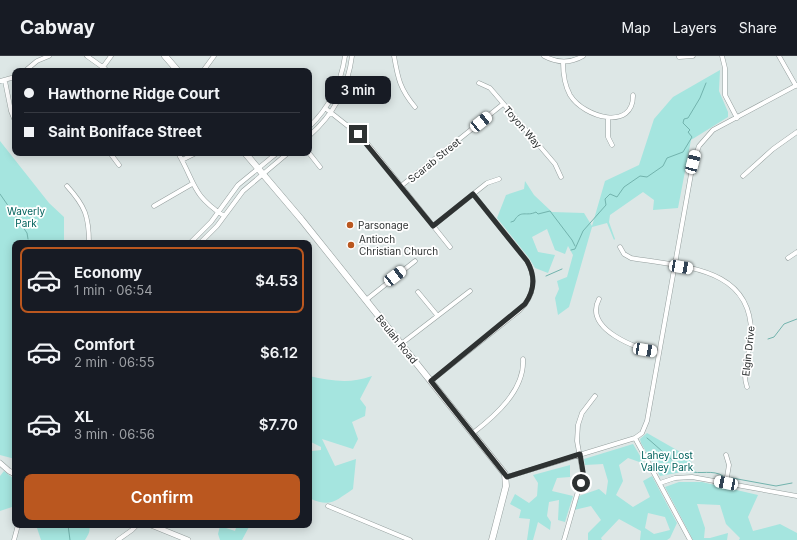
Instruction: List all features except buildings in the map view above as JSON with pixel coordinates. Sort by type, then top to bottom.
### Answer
[{"type":"main road","points":[[165,56],[175,68]]},
{"type":"main road","name":"Beulah Road","points":[[248,156],[366,300],[507,477]]},
{"type":"main road","points":[[492,540],[507,477]]},
{"type":"street","points":[[29,68],[48,56]]},
{"type":"street","points":[[87,56],[102,67],[111,56]]},
{"type":"street","points":[[205,68],[214,56]]},
{"type":"street","points":[[312,123],[325,108],[339,82],[345,56]]},
{"type":"street","points":[[312,133],[331,113],[346,85],[352,56]]},
{"type":"street","points":[[394,56],[399,83],[404,94],[415,107]]},
{"type":"street","points":[[544,56],[563,62],[575,60],[583,56]]},
{"type":"street","points":[[679,57],[693,56]]},
{"type":"street","points":[[722,56],[725,68],[725,95],[737,118]]},
{"type":"street","points":[[507,477],[635,438],[642,433],[646,424],[695,154],[708,135],[796,86],[779,56]]},
{"type":"street","points":[[563,62],[565,82],[573,100],[588,112],[608,118],[617,116],[626,111],[632,104],[633,95]]},
{"type":"street","points":[[12,78],[2,81],[12,114]]},
{"type":"street","name":"Toyon Way","points":[[479,83],[490,88],[504,104],[555,164],[561,177]]},
{"type":"street","name":"Scarab Street","points":[[401,186],[504,104]]},
{"type":"street","points":[[325,108],[358,134],[450,247]]},
{"type":"street","points":[[608,118],[608,138],[612,146]]},
{"type":"street","points":[[743,176],[773,149],[797,132]]},
{"type":"street","points":[[112,156],[119,165]]},
{"type":"street","points":[[180,156],[192,184],[200,197],[224,216]]},
{"type":"street","points":[[182,160],[190,156]]},
{"type":"street","points":[[193,240],[209,224],[233,190],[273,156]]},
{"type":"street","points":[[203,240],[224,216],[238,195],[284,156]]},
{"type":"street","points":[[311,156],[320,167]]},
{"type":"street","points":[[433,226],[487,183],[499,179]]},
{"type":"street","points":[[154,206],[192,184]]},
{"type":"street","points":[[68,186],[79,199],[86,211],[89,224],[89,240]]},
{"type":"street","points":[[431,381],[520,310],[528,300],[532,289],[532,271],[527,261],[473,194]]},
{"type":"street","name":"Elgin Drive","points":[[620,247],[624,254],[631,258],[701,270],[721,278],[734,287],[743,298],[749,311],[751,323],[751,339],[744,377],[747,387]]},
{"type":"street","points":[[788,258],[797,252]]},
{"type":"street","points":[[366,300],[415,261]]},
{"type":"street","points":[[401,344],[470,291]]},
{"type":"street","points":[[418,292],[437,315]]},
{"type":"street","points":[[599,299],[596,306],[597,314],[607,330],[630,345],[658,352]]},
{"type":"street","points":[[473,433],[505,405],[521,374],[523,359]]},
{"type":"street","points":[[564,540],[570,514],[583,474],[577,441],[578,425],[582,413],[595,396]]},
{"type":"street","points":[[635,438],[690,540]]},
{"type":"street","points":[[726,455],[729,465],[726,483]]},
{"type":"street","points":[[0,463],[12,473]]},
{"type":"street","points":[[660,483],[675,478],[688,477],[797,496]]},
{"type":"street","points":[[328,506],[410,540]]},
{"type":"street","points":[[14,540],[17,528]]},
{"type":"street","points":[[118,540],[134,528]]},
{"type":"street","points":[[158,528],[188,540]]},
{"type":"green space","points":[[720,70],[719,91],[728,112],[728,117],[691,140],[678,208],[653,210],[654,200],[643,192],[610,215],[609,222],[615,239],[614,240],[607,223],[592,227],[569,307],[558,315],[555,298],[559,289],[557,281],[567,277],[573,255],[568,246],[565,254],[555,250],[547,229],[532,237],[538,252],[555,255],[548,273],[535,268],[529,258],[497,218],[506,195],[524,189],[525,181],[534,195],[552,212],[584,213],[592,226],[605,181],[639,165],[654,119],[673,97]]},
{"type":"green space","name":"Waverly Park","points":[[0,141],[49,203],[64,217],[64,240],[12,240],[12,458],[0,455]]},
{"type":"green space","points":[[372,376],[360,399],[366,407],[365,416],[352,422],[358,439],[353,449],[322,439],[335,466],[356,459],[353,489],[337,500],[328,503],[312,499],[312,451],[321,450],[321,447],[312,442],[312,377],[348,381],[364,379]]},
{"type":"green space","name":"Lahey Lost Valley Park","points":[[647,433],[689,457],[696,473],[682,472],[660,476],[641,443],[640,439]]},
{"type":"green space","points":[[633,444],[645,464],[628,458],[619,465],[623,481],[616,495],[633,507],[650,497],[643,481],[652,476],[677,523],[670,538],[667,540],[640,540],[641,531],[619,519],[601,538],[602,540],[588,540],[588,533],[601,520],[591,506],[574,510],[579,496],[599,489],[606,495],[608,481],[603,464],[585,465],[584,459]],"holes":[[[648,513],[665,517],[670,530],[654,534],[645,528]]]},
{"type":"green space","points":[[570,465],[570,477],[557,478],[552,491],[573,496],[565,522],[558,520],[559,500],[549,502],[547,516],[551,522],[550,530],[538,522],[533,540],[527,540],[530,519],[519,518],[521,510],[510,504],[515,494],[529,503],[537,496],[538,483],[533,475]]},
{"type":"green space","points":[[4,471],[12,477],[12,507],[0,511],[0,476]]},
{"type":"green space","points":[[679,482],[702,482],[758,495],[748,517],[753,531],[780,524],[797,533],[797,540],[739,540],[740,538],[726,524],[720,505],[697,504],[705,528],[704,538],[710,538],[728,533],[727,540],[693,540],[665,487]]},
{"type":"green space","points":[[37,528],[90,529],[85,540],[41,540]]},
{"type":"green space","points":[[220,528],[226,528],[235,531],[236,528],[248,528],[242,540],[220,540],[218,534]]},
{"type":"waterway","points":[[571,250],[575,249],[583,231],[606,205],[605,199],[610,194],[617,197],[624,187],[640,176],[647,177],[663,166],[667,158],[683,152],[692,137],[688,132],[690,130],[683,123],[684,119],[688,118],[700,98],[706,83]]},
{"type":"waterway","points":[[0,194],[27,233],[28,239]]},
{"type":"waterway","points":[[511,222],[521,214],[536,212],[538,214],[550,211],[575,246]]},
{"type":"waterway","points":[[546,276],[562,269]]},
{"type":"waterway","points":[[768,339],[774,337],[784,324],[797,319]]},
{"type":"waterway","points":[[647,438],[684,469],[693,472],[715,473],[723,476]]},
{"type":"waterway","points":[[732,478],[776,486],[792,483]]},
{"type":"waterway","points":[[68,528],[70,540]]},
{"type":"place","name":"Parsonage","points":[[350,225]]},
{"type":"place","name":"Antioch Christian Church","points":[[351,245]]},
{"type":"route","points":[[358,134],[433,226],[473,194],[527,261],[532,271],[533,283],[531,294],[525,304],[520,310],[431,381],[507,477],[580,454],[583,468],[581,483]]}]
